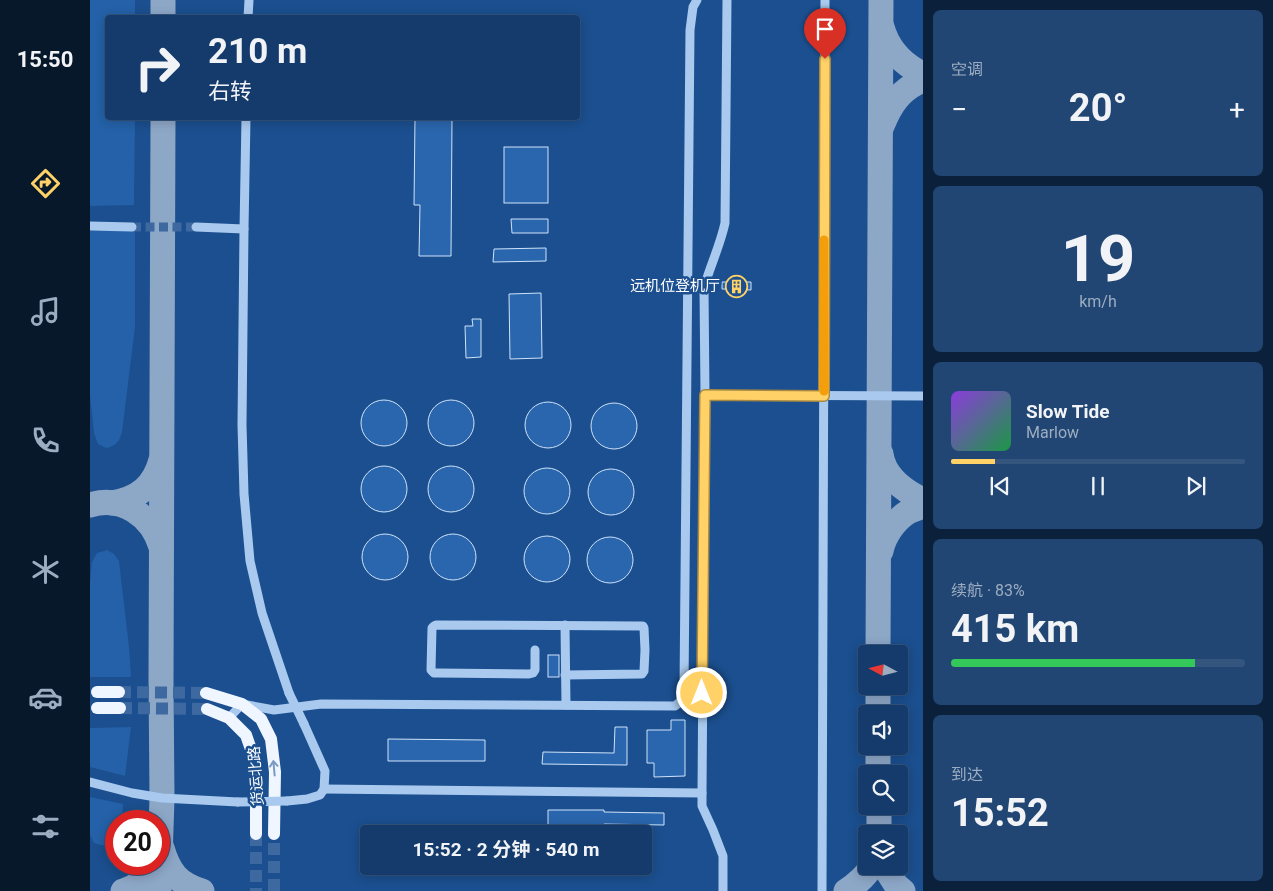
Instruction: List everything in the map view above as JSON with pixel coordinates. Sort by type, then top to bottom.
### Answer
[{"type":"main road","points":[[97,692],[119,692]]},
{"type":"main road","name":"货运北路","points":[[206,693],[242,704],[262,720],[271,740],[275,772],[274,834]]},
{"type":"main road","points":[[97,708],[120,708]]},
{"type":"main road","name":"货运北路","points":[[207,709],[229,718],[246,735],[253,755],[256,775],[256,834]]},
{"type":"lane","points":[[248,15],[249,0]]},
{"type":"lane","points":[[229,718],[242,704],[274,710],[321,704],[675,706],[681,701],[684,689],[690,30],[693,7],[697,0]]},
{"type":"lane","points":[[724,891],[723,856],[702,806],[702,793],[704,288],[708,272],[722,238],[725,223],[726,0]]},
{"type":"lane","points":[[822,891],[825,0]]},
{"type":"lane","points":[[90,782],[132,793],[162,798],[238,802],[307,799],[320,795],[324,789],[325,771],[289,693],[262,613],[250,561],[244,494],[242,425],[246,120]]},
{"type":"lane","points":[[90,226],[132,227]]},
{"type":"lane","points":[[196,227],[244,229]]},
{"type":"lane","points":[[705,395],[923,396]]},
{"type":"lane","points":[[565,625],[566,705]]},
{"type":"lane","points":[[535,650],[534,670],[533,673],[529,674],[434,673],[431,670],[432,628],[434,626],[565,625],[641,626],[644,628],[645,650],[644,672],[642,674],[565,675]]},
{"type":"lane","points":[[324,789],[702,793]]},
{"type":"shaded area","points":[[90,0],[135,0],[135,15],[105,15],[105,120],[135,120],[134,205],[90,206]]},
{"type":"shaded area","points":[[135,230],[135,327],[122,432],[117,443],[106,448],[98,444],[94,433],[90,395],[90,231]]},
{"type":"shaded area","points":[[107,550],[114,554],[119,561],[131,677],[90,677],[90,583],[92,562],[97,553]]},
{"type":"shaded area","points":[[131,727],[125,776],[90,767],[90,728]]},
{"type":"shaded area","points":[[90,797],[123,804],[123,810],[105,810],[105,845],[94,843],[90,835]]},
{"type":"building","points":[[415,120],[452,120],[451,256],[419,256],[420,205],[414,205]]},
{"type":"building","points":[[504,147],[548,147],[548,203],[504,203]]},
{"type":"building","points":[[511,219],[548,219],[548,233],[512,233]]},
{"type":"building","points":[[546,248],[546,261],[493,262],[494,249]]},
{"type":"building","name":"远机位登机厅","points":[[722,282],[751,282],[751,290],[722,289]]},
{"type":"building","points":[[541,293],[542,358],[510,359],[509,294]]},
{"type":"building","points":[[472,319],[481,319],[481,357],[466,358],[465,326],[473,326]]},
{"type":"building","points":[[384,400],[397,404],[403,410],[407,423],[403,436],[397,442],[384,446],[371,442],[365,436],[361,423],[365,410],[371,404]]},
{"type":"building","points":[[451,400],[464,404],[470,410],[474,423],[470,436],[464,442],[451,446],[438,442],[432,436],[428,423],[432,410],[438,404]]},
{"type":"building","points":[[548,402],[561,406],[567,412],[571,425],[567,438],[561,444],[548,448],[535,444],[529,438],[525,425],[529,412],[535,406]]},
{"type":"building","points":[[614,403],[627,407],[633,413],[637,426],[633,439],[627,445],[614,449],[601,445],[595,439],[591,426],[595,413],[601,407]]},
{"type":"building","points":[[384,466],[397,470],[403,476],[407,489],[403,502],[397,508],[384,512],[371,508],[365,502],[361,489],[365,476],[371,470]]},
{"type":"building","points":[[451,466],[464,470],[470,476],[474,489],[470,502],[464,508],[451,512],[438,508],[432,502],[428,489],[432,476],[438,470]]},
{"type":"building","points":[[547,468],[560,472],[566,478],[570,491],[566,504],[560,510],[547,514],[534,510],[528,504],[524,491],[528,478],[534,472]]},
{"type":"building","points":[[611,469],[624,473],[630,479],[634,492],[630,505],[624,511],[611,515],[598,511],[592,505],[588,492],[592,479],[598,473]]},
{"type":"building","points":[[385,534],[398,538],[404,544],[408,557],[404,570],[398,576],[385,580],[372,576],[366,570],[362,557],[366,544],[372,538]]},
{"type":"building","points":[[453,534],[466,538],[472,544],[476,557],[472,570],[466,576],[453,580],[440,576],[434,570],[430,557],[434,544],[440,538]]},
{"type":"building","points":[[547,536],[560,540],[566,546],[570,559],[566,572],[560,578],[547,582],[534,578],[528,572],[524,559],[528,546],[534,540]]},
{"type":"building","points":[[610,537],[623,541],[629,547],[633,560],[629,573],[623,579],[610,583],[597,579],[591,573],[587,560],[591,547],[597,541]]},
{"type":"building","points":[[548,655],[559,655],[559,677],[548,677]]},
{"type":"building","points":[[671,720],[685,720],[685,776],[654,777],[654,763],[647,763],[647,730],[671,730]]},
{"type":"building","points":[[615,727],[627,727],[627,765],[542,764],[543,752],[614,753]]},
{"type":"building","points":[[388,739],[485,740],[485,761],[388,761]]},
{"type":"building","points":[[548,810],[664,813],[664,825],[548,825]]},
{"type":"taxiway","points":[[163,0],[163,15]]},
{"type":"taxiway","points":[[878,645],[881,0]]},
{"type":"taxiway","points":[[882,27],[892,49],[902,61],[923,74]]},
{"type":"taxiway","points":[[882,126],[889,111],[902,93],[923,80]]},
{"type":"taxiway","points":[[159,891],[162,798],[163,120]]},
{"type":"taxiway","points":[[881,454],[886,469],[896,482],[923,500]]},
{"type":"taxiway","points":[[112,503],[130,498],[150,484],[161,460]]},
{"type":"taxiway","points":[[90,505],[113,503],[134,511],[151,526],[161,547]]},
{"type":"taxiway","points":[[881,551],[887,534],[899,519],[908,512],[923,506]]},
{"type":"taxiway","points":[[878,695],[878,705]]},
{"type":"taxiway","points":[[878,755],[878,765]]},
{"type":"taxiway","points":[[879,815],[879,825]]},
{"type":"taxiway","points":[[170,868],[181,881],[202,891]]},
{"type":"taxiway","points":[[123,891],[133,887],[147,875]]},
{"type":"taxiway","points":[[846,891],[866,875]]},
{"type":"taxiway","points":[[890,875],[896,885],[903,891]]},
{"type":"tunnel","points":[[132,227],[196,227]]},
{"type":"tunnel","points":[[119,692],[206,693]]},
{"type":"tunnel","points":[[120,708],[207,709]]},
{"type":"tunnel","points":[[256,834],[256,891]]},
{"type":"tunnel","points":[[274,834],[274,891]]},
{"type":"slow traffic","points":[[824,240],[824,391]]},
{"type":"place","name":"远机位登机厅","points":[[736,286]]},
{"type":"route","points":[[702,693],[705,395],[824,396],[825,59]]}]
